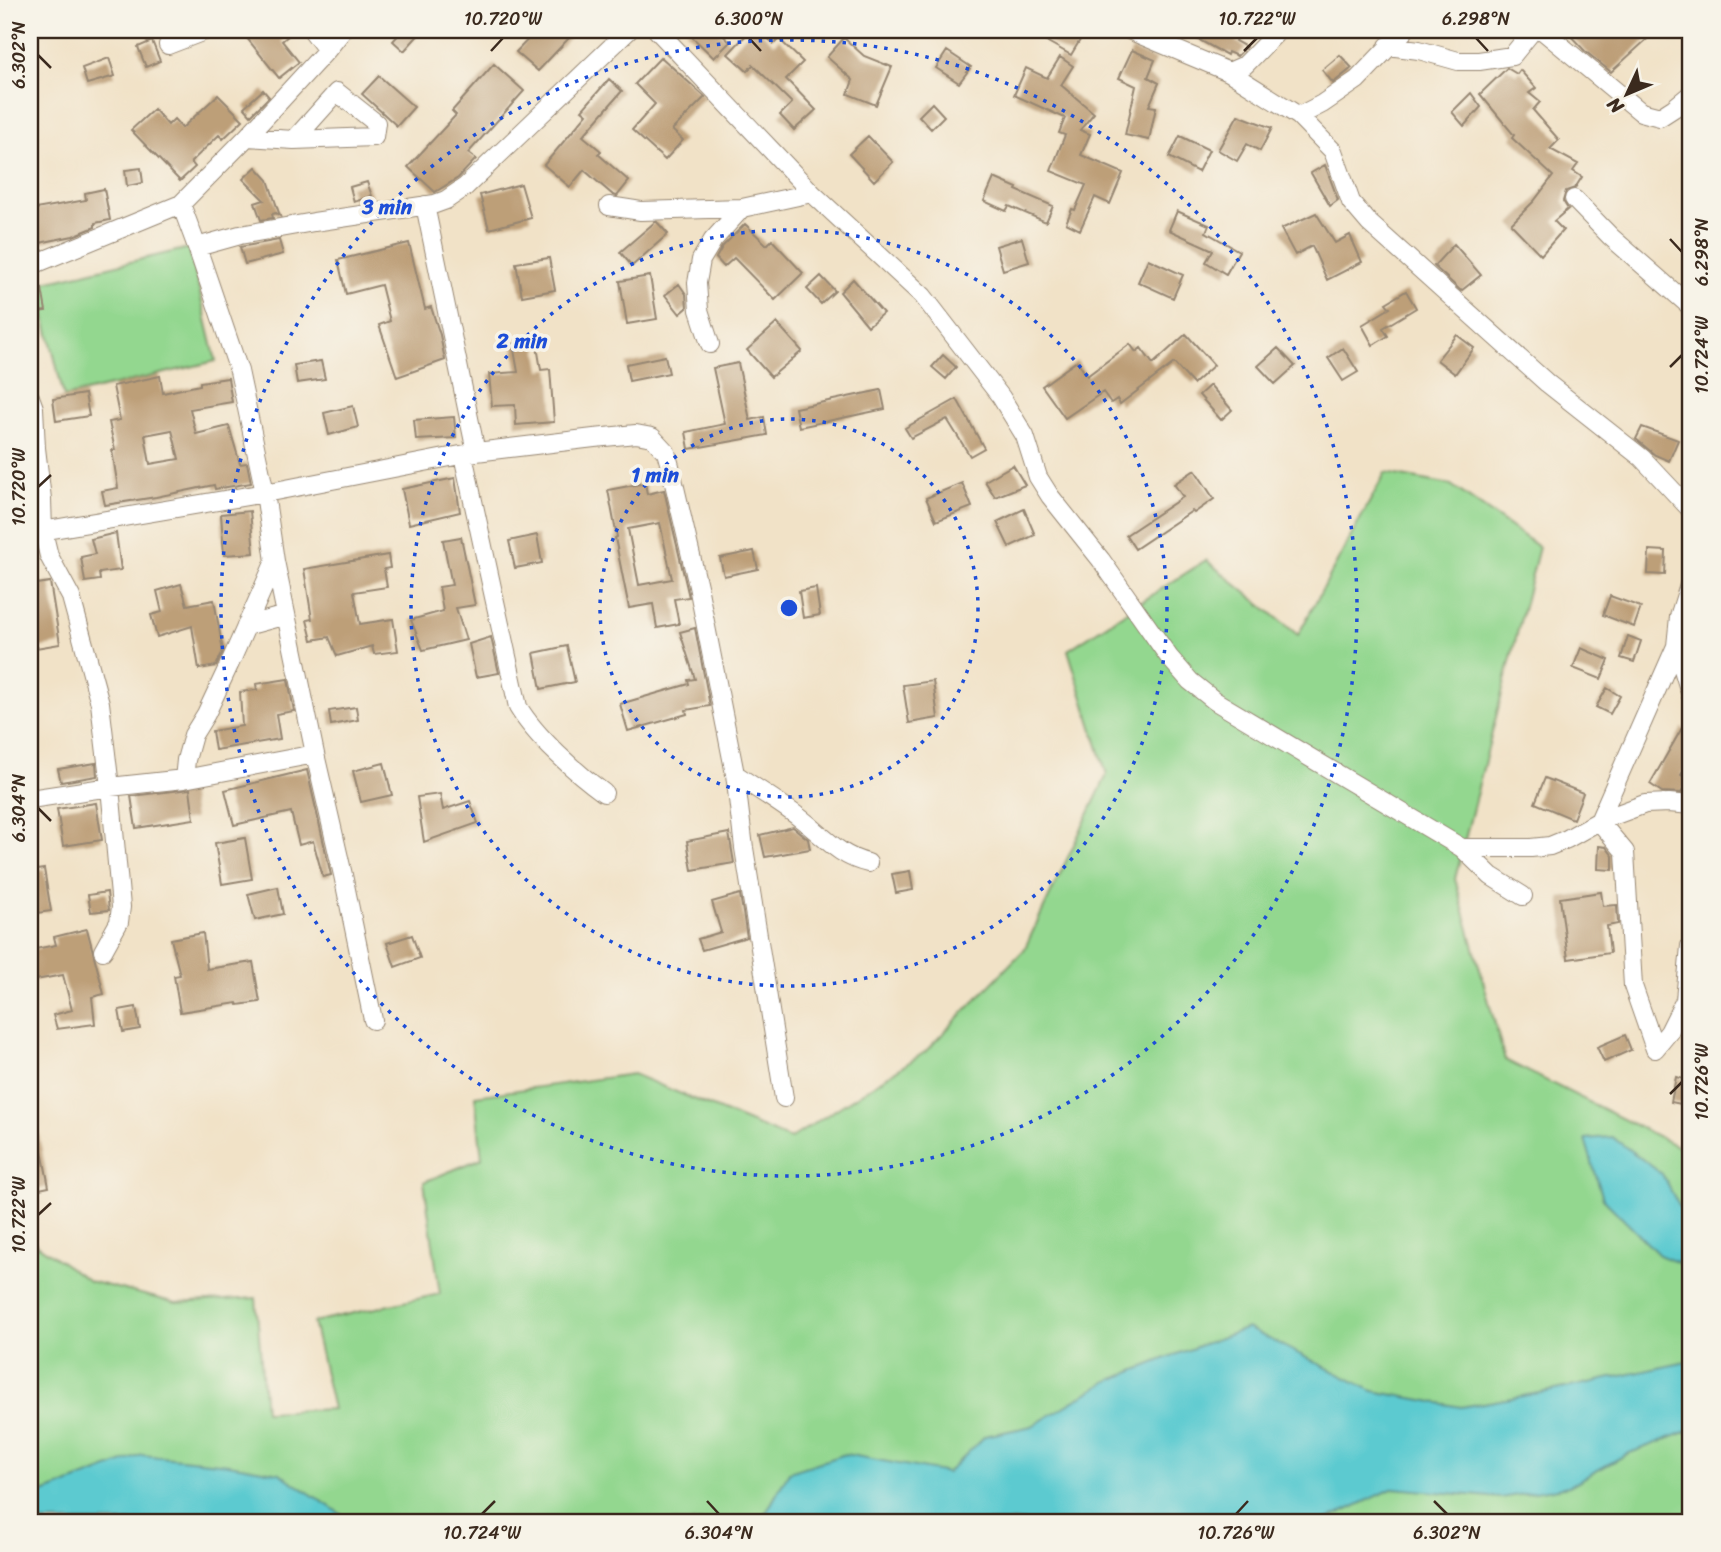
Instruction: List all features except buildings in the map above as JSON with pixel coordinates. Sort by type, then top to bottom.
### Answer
[{"type":"street","points":[[168,45],[207,30]]},
{"type":"street","points":[[312,30],[327,50]]},
{"type":"street","points":[[30,266],[181,204],[247,137],[343,30]]},
{"type":"street","points":[[197,247],[240,235],[435,204],[446,200],[465,187],[629,30]]},
{"type":"street","points":[[657,30],[812,193],[923,296],[1002,397],[1025,436],[1038,477],[1051,496],[1190,681],[1215,701],[1462,848],[1491,876],[1524,896]]},
{"type":"street","points":[[1129,30],[1229,72],[1299,116],[1333,151],[1351,202],[1369,223],[1547,383],[1642,458],[1691,510]]},
{"type":"street","points":[[1229,72],[1245,65],[1279,30]]},
{"type":"street","points":[[1299,116],[1357,80],[1405,30]]},
{"type":"street","points":[[1388,46],[1419,50],[1458,61],[1479,61],[1512,56],[1533,30]]},
{"type":"street","points":[[1542,30],[1641,112],[1660,117],[1690,97]]},
{"type":"street","points":[[247,137],[294,141]]},
{"type":"street","points":[[609,206],[641,211],[742,208],[812,193]]},
{"type":"street","points":[[1574,200],[1611,237],[1691,307]]},
{"type":"street","points":[[181,204],[239,372],[265,493],[275,561],[314,754],[343,875],[373,1020]]},
{"type":"street","points":[[425,205],[518,707],[538,734],[587,781],[604,793]]},
{"type":"street","points":[[710,344],[699,310],[696,283],[701,260],[713,240],[742,208]]},
{"type":"street","points":[[30,397],[34,408],[42,499],[36,532],[71,597],[100,703],[121,907],[119,922],[103,951]]},
{"type":"street","points":[[36,532],[265,493],[469,453],[636,434],[652,437],[666,452],[695,573],[735,774],[744,848],[784,1098]]},
{"type":"street","points":[[184,779],[193,735],[221,683],[275,561]]},
{"type":"street","points":[[1599,821],[1676,646],[1679,617],[1691,579]]},
{"type":"street","points":[[246,626],[286,615]]},
{"type":"street","points":[[1676,646],[1691,696]]},
{"type":"street","points":[[30,799],[184,779],[314,754]]},
{"type":"street","points":[[735,774],[801,818],[836,850],[854,860],[868,863]]},
{"type":"street","points":[[1462,848],[1550,846],[1599,821],[1645,804],[1691,805]]},
{"type":"street","points":[[1599,821],[1625,852],[1633,986],[1655,1049],[1669,1032],[1685,999],[1691,944]]},
{"type":"green space","points":[[189,248],[216,361],[64,397],[37,284]]},
{"type":"green space","points":[[1385,473],[1451,485],[1539,547],[1455,879],[1505,1060],[1691,1153],[1691,1522],[30,1522],[30,1240],[89,1281],[176,1303],[256,1298],[265,1412],[333,1409],[313,1322],[440,1294],[424,1182],[482,1158],[475,1096],[633,1074],[790,1139],[925,1052],[1024,950],[1107,775],[1068,650],[1206,560],[1298,635]]},
{"type":"water","points":[[1612,1137],[1662,1174],[1687,1221],[1691,1222],[1691,1268],[1659,1255],[1603,1199],[1585,1139]]},
{"type":"water","points":[[1247,1328],[1373,1391],[1461,1407],[1691,1361],[1691,1430],[1627,1454],[1569,1486],[1501,1498],[1394,1488],[1322,1522],[761,1522],[789,1472],[845,1454],[947,1473],[985,1436],[1032,1426],[1106,1382]]},
{"type":"water","points":[[142,1455],[229,1464],[279,1473],[353,1522],[30,1522],[30,1498]]}]
